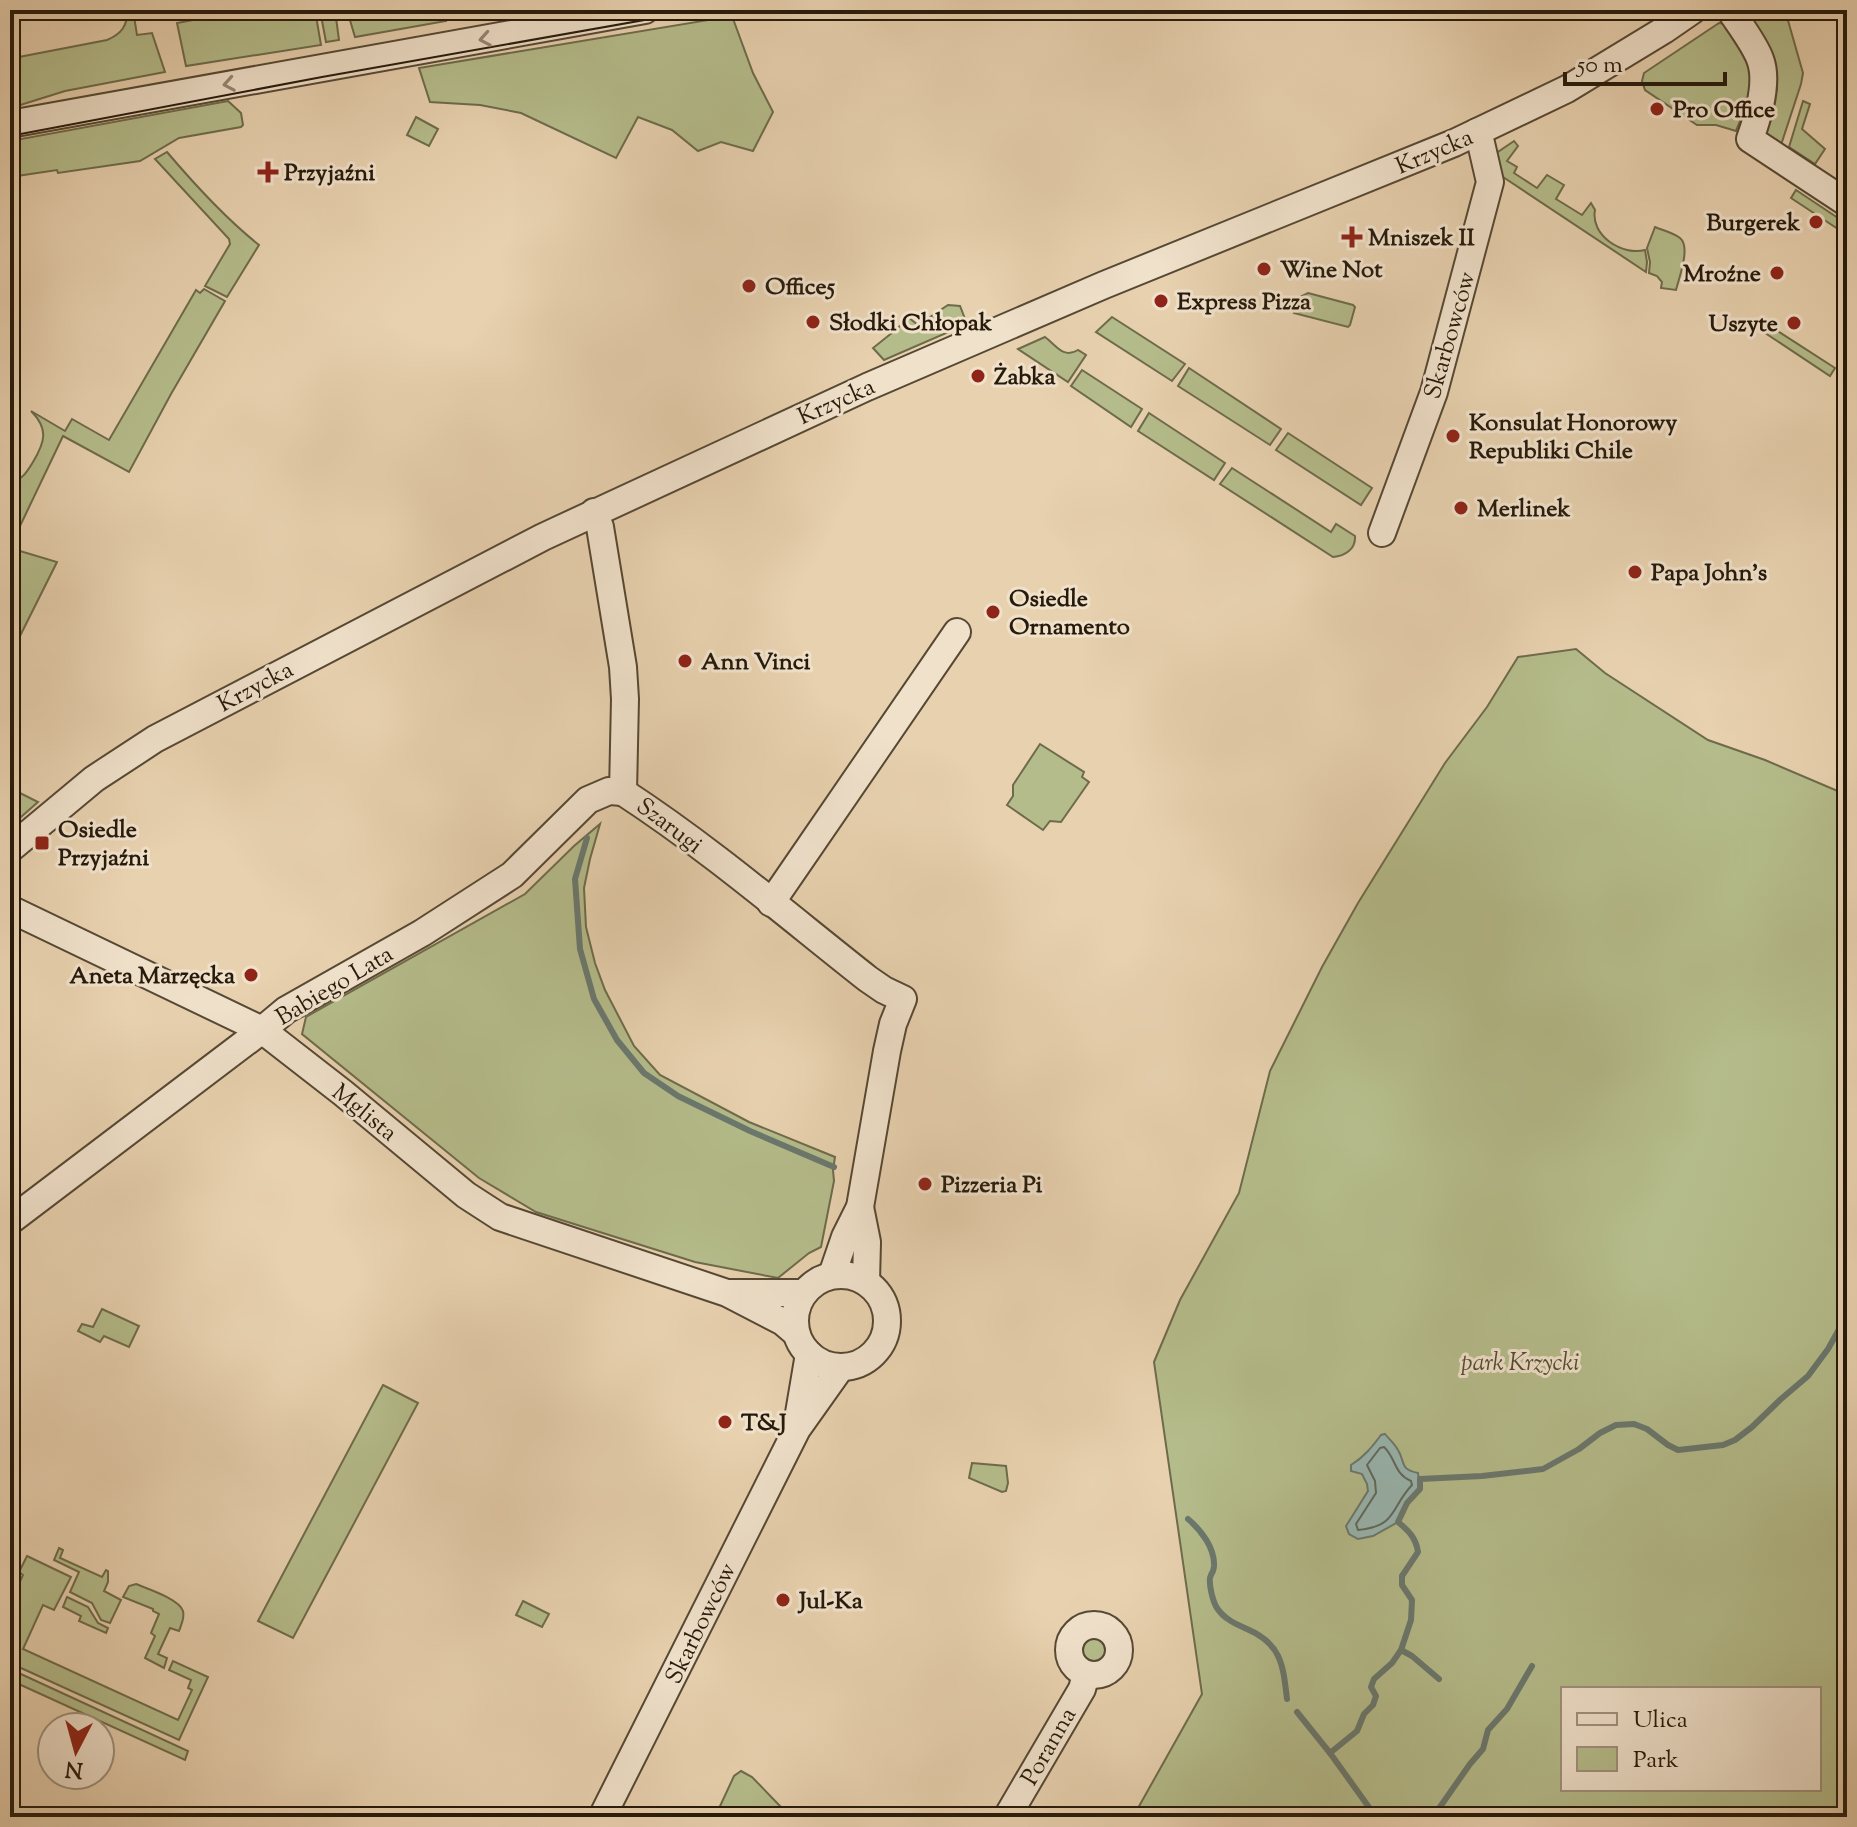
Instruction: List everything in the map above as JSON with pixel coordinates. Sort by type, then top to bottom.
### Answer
[{"type":"street","points":[[10,124],[645,10]]},
{"type":"street","name":"Krzycka","points":[[10,849],[94,779],[164,734],[543,537],[880,381],[1096,288],[1430,154],[1567,89],[1693,10]]},
{"type":"street","points":[[1730,10],[1761,60],[1763,90],[1759,116],[1750,139],[1847,203]]},
{"type":"street","name":"Skarbowców","points":[[1382,533],[1434,392],[1490,182],[1477,132]]},
{"type":"street","name":"Szarugi","points":[[594,512],[600,527],[623,667],[623,792],[868,979],[903,999],[887,1051],[860,1207]]},
{"type":"street","points":[[771,903],[957,632]]},
{"type":"street","name":"Babiego Lata","points":[[10,1221],[286,1010],[422,933],[512,875],[588,800],[609,791],[623,792]]},
{"type":"street","name":"Mglista","points":[[10,909],[262,1030],[489,1211],[727,1293],[783,1322],[802,1344]]},
{"type":"street","points":[[832,1275],[845,1237],[860,1207]]},
{"type":"street","points":[[860,1207],[867,1242],[866,1282]]},
{"type":"street","points":[[832,1275],[850,1275],[866,1282],[881,1297],[886,1308],[888,1318],[884,1339],[871,1356],[852,1366],[829,1366],[818,1361],[802,1344],[795,1320],[797,1306],[804,1293],[821,1279],[832,1275]]},
{"type":"street","name":"Mglista","points":[[727,1293],[804,1293]]},
{"type":"street","name":"Skarbowców","points":[[797,1429],[802,1344]]},
{"type":"street","name":"Skarbowców","points":[[602,1817],[797,1429],[841,1367]]},
{"type":"street","name":"Poranna","points":[[1007,1817],[1082,1689],[1086,1674]]},
{"type":"green space","points":[[127,10],[133,10],[137,35],[152,33],[165,72],[65,91],[14,107],[10,94],[10,62],[19,57],[107,40],[123,29]]},
{"type":"green space","points":[[245,10],[315,10],[321,45],[186,66],[177,23]]},
{"type":"green space","points":[[320,10],[335,10],[339,40],[326,42]]},
{"type":"green space","points":[[347,10],[444,10],[446,21],[355,37]]},
{"type":"green space","points":[[1744,10],[1785,10],[1803,73],[1780,148],[1769,141],[1766,132],[1777,88],[1775,60]]},
{"type":"green space","points":[[732,16],[753,73],[773,112],[753,151],[721,142],[698,151],[672,130],[638,117],[616,158],[521,113],[480,105],[430,102],[419,68]]},
{"type":"green space","points":[[1719,23],[1726,24],[1736,40],[1750,76],[1748,99],[1736,131],[1716,125],[1697,125],[1645,90],[1642,81],[1644,73]]},
{"type":"green space","points":[[228,101],[241,113],[241,127],[179,138],[140,161],[10,177],[10,141]]},
{"type":"green space","points":[[1803,101],[1810,104],[1802,129],[1825,149],[1815,164],[1789,147]]},
{"type":"green space","points":[[416,117],[438,129],[429,146],[407,135]]},
{"type":"green space","points":[[1514,141],[1518,146],[1507,161],[1517,167],[1514,173],[1537,188],[1547,175],[1564,185],[1556,199],[1582,215],[1591,203],[1603,236],[1627,250],[1645,250],[1646,272],[1500,175],[1495,154]]},
{"type":"green space","points":[[167,152],[211,201],[259,245],[227,297],[205,286],[230,244],[229,239],[155,159]]},
{"type":"green space","points":[[1796,190],[1847,224],[1847,235],[1791,198]]},
{"type":"green space","points":[[1655,227],[1683,242],[1683,263],[1676,290],[1661,288],[1662,282],[1649,273],[1647,248]]},
{"type":"green space","points":[[204,289],[225,301],[129,472],[63,436],[10,547],[10,483],[26,472],[37,455],[43,436],[41,424],[31,411],[65,431],[72,419],[109,440],[196,290],[200,293]]},
{"type":"green space","points":[[1308,293],[1353,305],[1350,325],[1294,313],[1298,298]]},
{"type":"green space","points":[[948,305],[960,306],[967,324],[884,360],[873,348],[908,317],[918,325]]},
{"type":"green space","points":[[1112,317],[1185,364],[1172,381],[1096,332]]},
{"type":"green space","points":[[1754,323],[1773,328],[1835,368],[1830,376]]},
{"type":"green space","points":[[1045,337],[1064,352],[1078,350],[1086,355],[1068,382],[1018,349]]},
{"type":"green space","points":[[1189,368],[1281,429],[1270,445],[1178,386]]},
{"type":"green space","points":[[1082,370],[1142,409],[1131,427],[1071,386]]},
{"type":"green space","points":[[1149,413],[1225,463],[1214,480],[1138,431]]},
{"type":"green space","points":[[1288,433],[1372,488],[1361,505],[1276,450]]},
{"type":"green space","points":[[1232,468],[1331,532],[1336,524],[1355,536],[1352,548],[1333,557],[1220,484]]},
{"type":"green space","points":[[10,548],[57,562],[10,656]]},
{"type":"green space","name":"park Krzycki","points":[[1576,649],[1605,673],[1708,740],[1847,795],[1847,1817],[1133,1817],[1202,1694],[1154,1362],[1180,1300],[1239,1193],[1270,1071],[1322,967],[1445,763],[1487,707],[1518,657]]},
{"type":"green space","points":[[1040,744],[1084,772],[1082,777],[1089,782],[1061,822],[1050,821],[1043,830],[1007,805],[1013,796],[1013,785]]},
{"type":"green space","points":[[10,788],[38,802],[13,824],[10,823]]},
{"type":"green space","points":[[600,824],[584,888],[586,927],[605,990],[634,1046],[660,1075],[749,1122],[835,1157],[834,1181],[821,1247],[778,1278],[695,1262],[536,1212],[479,1178],[302,1034],[306,1017],[525,894]]},
{"type":"green space","points":[[102,1309],[139,1326],[129,1347],[104,1336],[100,1342],[78,1331],[82,1324],[93,1327]]},
{"type":"green space","points":[[383,1385],[418,1403],[293,1638],[258,1621]]},
{"type":"green space","points":[[972,1463],[1006,1466],[1006,1491],[969,1478]]},
{"type":"green space","points":[[59,1548],[63,1550],[60,1558],[102,1577],[108,1571],[104,1591],[121,1600],[110,1623],[101,1620],[92,1603],[70,1592],[79,1572],[54,1560]]},
{"type":"green space","points":[[27,1556],[71,1577],[54,1610],[43,1605],[23,1649],[178,1720],[192,1690],[188,1688],[191,1680],[169,1670],[173,1661],[208,1677],[179,1740],[10,1663],[10,1615],[16,1601],[12,1598],[23,1575],[19,1572]]},
{"type":"green space","points":[[136,1584],[170,1599],[183,1611],[179,1631],[170,1628],[158,1654],[167,1658],[164,1668],[145,1658],[155,1636],[151,1633],[159,1614],[123,1597],[129,1586]]},
{"type":"green space","points":[[67,1597],[88,1607],[98,1623],[108,1628],[106,1633],[79,1621],[81,1616],[63,1607]]},
{"type":"green space","points":[[523,1601],[549,1614],[542,1627],[516,1615]]},
{"type":"green space","points":[[1094,1633],[1106,1638],[1111,1650],[1106,1662],[1094,1667],[1082,1662],[1077,1650],[1082,1638]]},
{"type":"green space","points":[[10,1669],[101,1711],[78,1711],[10,1680]]},
{"type":"green space","points":[[116,1718],[188,1751],[185,1760],[116,1728]]},
{"type":"green space","points":[[741,1771],[752,1777],[780,1806],[777,1812],[785,1817],[715,1817],[734,1776]]},
{"type":"water","points":[[1385,1434],[1397,1448],[1405,1467],[1418,1473],[1420,1489],[1407,1503],[1398,1522],[1373,1536],[1358,1539],[1349,1534],[1346,1526],[1368,1491],[1362,1474],[1351,1471],[1351,1465]]},
{"type":"waterway","points":[[587,838],[575,879],[580,949],[594,999],[617,1040],[644,1073],[678,1096],[834,1167]]},
{"type":"waterway","points":[[1330,1753],[1357,1731],[1364,1714],[1373,1705],[1376,1696],[1371,1687],[1374,1679],[1401,1650],[1411,1620],[1412,1600],[1402,1585],[1402,1576],[1418,1552],[1411,1535],[1398,1522],[1407,1503],[1420,1489],[1420,1479],[1543,1469],[1616,1425],[1634,1424],[1647,1429],[1678,1450],[1723,1445],[1752,1427],[1808,1376],[1847,1315]]},
{"type":"waterway","points":[[1188,1519],[1210,1546],[1214,1559],[1210,1581],[1216,1605],[1227,1618],[1259,1635],[1274,1649],[1282,1666],[1287,1699]]},
{"type":"waterway","points":[[1401,1650],[1439,1679]]},
{"type":"waterway","points":[[1433,1817],[1483,1749],[1488,1730],[1507,1709],[1532,1666]]},
{"type":"waterway","points":[[1297,1712],[1376,1817]]},
{"type":"tram line","points":[[10,136],[701,10]]},
{"type":"place","name":"Pro Office","points":[[1657,109]]},
{"type":"place","name":"Przyjaźni","points":[[268,172]]},
{"type":"place","name":"Burgerek","points":[[1816,222]]},
{"type":"place","name":"Mniszek II","points":[[1352,237]]},
{"type":"place","name":"Wine Not","points":[[1264,269]]},
{"type":"place","name":"Mroźne","points":[[1777,273]]},
{"type":"place","name":"Office5","points":[[749,286]]},
{"type":"place","name":"Express Pizza","points":[[1161,301]]},
{"type":"place","name":"Słodki Chłopak","points":[[813,322]]},
{"type":"place","name":"Uszyte","points":[[1794,323]]},
{"type":"place","name":"Żabka","points":[[978,376]]},
{"type":"place","name":"Konsulat Honorowy Republiki Chile","points":[[1453,436]]},
{"type":"place","name":"Merlinek","points":[[1461,508]]},
{"type":"place","name":"Papa John's","points":[[1635,572]]},
{"type":"place","name":"Osiedle Ornamento","points":[[993,612]]},
{"type":"place","name":"Ann Vinci","points":[[685,661]]},
{"type":"place","name":"Osiedle Przyjaźni","points":[[42,843]]},
{"type":"place","name":"Aneta Marzęcka","points":[[251,975]]},
{"type":"place","name":"Pizzeria Pi","points":[[925,1184]]},
{"type":"place","name":"T&J","points":[[725,1422]]},
{"type":"place","name":"Jul-Ka","points":[[783,1600]]}]
